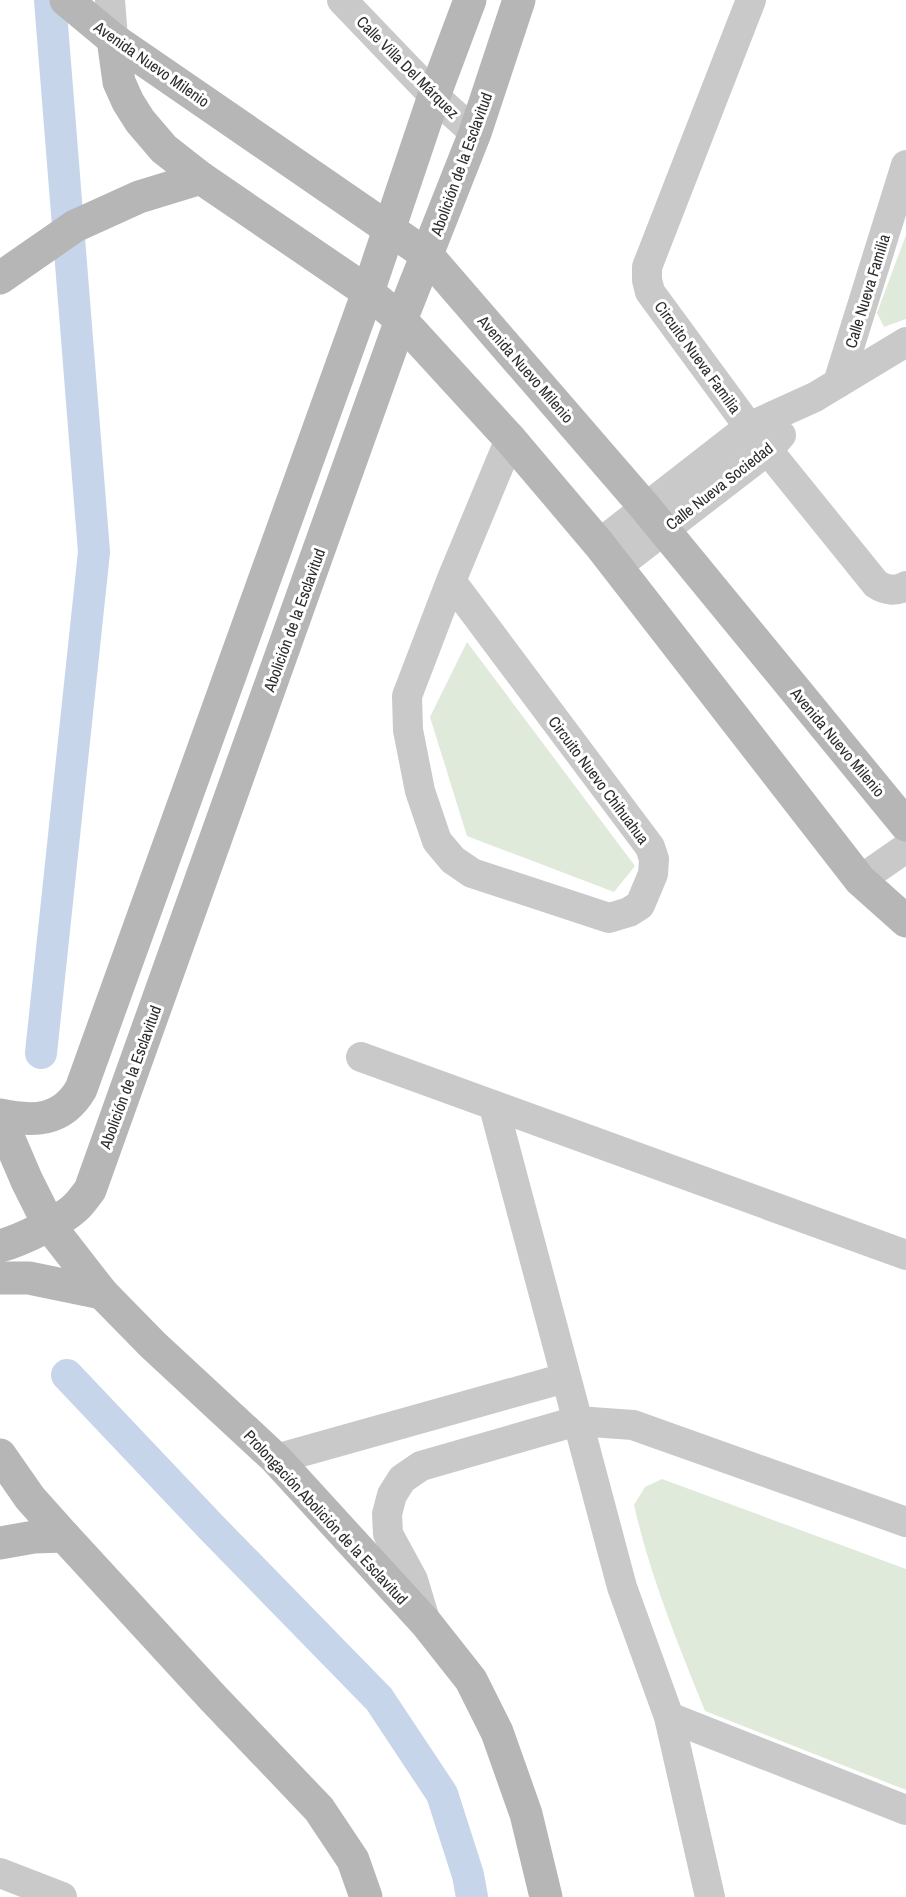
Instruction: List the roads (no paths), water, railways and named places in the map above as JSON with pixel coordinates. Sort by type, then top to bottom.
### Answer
[{"type":"street","points":[[110,0],[119,82],[140,121],[164,149],[201,178],[368,292],[401,320],[510,440],[607,555],[860,880],[906,921]]},
{"type":"street","name":"Calle Villa Del Márquez","points":[[342,0],[434,96],[475,133]]},
{"type":"street","points":[[0,1117],[47,1119],[75,1099],[81,1089],[368,292],[434,96],[470,0]]},
{"type":"street","name":"Abolición de la Esclavitud","points":[[0,1246],[22,1239],[49,1225],[76,1208],[90,1190],[401,320],[475,133],[519,0]]},
{"type":"street","name":"Circuito Nueva Familia","points":[[751,0],[647,267],[650,292],[749,427],[876,584],[892,590],[906,586]]},
{"type":"street","name":"Avenida Nuevo Milenio","points":[[68,2],[113,39],[427,255],[654,519],[906,825]]},
{"type":"street","name":"Calle Nueva Familia","points":[[826,390],[906,165]]},
{"type":"street","points":[[0,278],[75,226],[139,197],[201,178]]},
{"type":"street","name":"Calle Nueva Sociedad","points":[[654,519],[749,427],[826,390],[906,342]]},
{"type":"street","name":"Calle Nueva Sociedad","points":[[607,555],[654,519],[768,450],[826,390]]},
{"type":"street","name":"Circuito Nuevo Chihuahua","points":[[451,581],[650,847],[654,859],[653,874],[640,905],[629,912],[609,918],[472,873],[453,860],[437,841],[420,791],[408,730],[407,696],[451,581],[510,440]]},
{"type":"street","points":[[860,880],[906,848]]},
{"type":"street","points":[[361,1058],[906,1255]]},
{"type":"street","points":[[494,1107],[622,1587],[669,1717],[710,1897]]},
{"type":"street","name":"Prolongación Abolición de la Esclavitud","points":[[0,1117],[27,1181],[49,1225],[102,1293],[153,1345],[276,1459],[426,1623],[471,1680],[496,1732],[526,1814],[546,1897]]},
{"type":"street","points":[[0,1278],[29,1278],[102,1293]]},
{"type":"street","points":[[276,1459],[565,1378]]},
{"type":"street","points":[[426,1623],[413,1580],[388,1534],[387,1514],[392,1495],[402,1479],[422,1466],[577,1421],[633,1425],[906,1522]]},
{"type":"street","points":[[0,1455],[30,1498],[64,1536],[319,1809],[353,1860],[366,1897]]},
{"type":"street","points":[[0,1543],[34,1537],[64,1536]]},
{"type":"street","points":[[669,1717],[906,1810]]},
{"type":"street","points":[[0,1874],[62,1897]]},
{"type":"waterway","points":[[41,1053],[94,552],[50,0]]},
{"type":"waterway","points":[[67,1375],[379,1699],[442,1794],[468,1875],[472,1897]]}]
